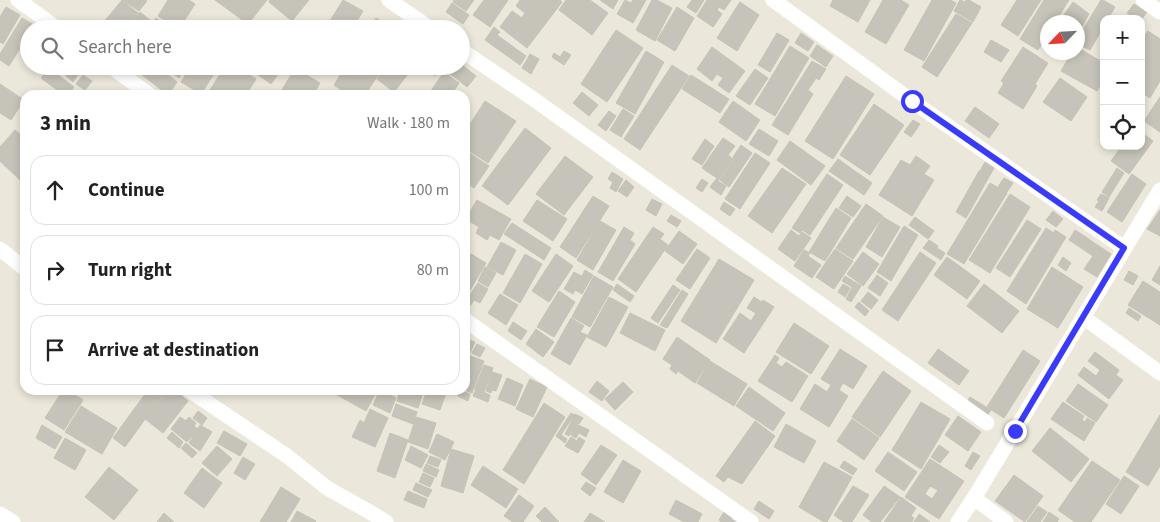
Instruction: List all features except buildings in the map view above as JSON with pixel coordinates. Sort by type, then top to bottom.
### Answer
[{"type":"street","points":[[18,0],[46,20]]},
{"type":"street","points":[[389,0],[417,20]]},
{"type":"street","points":[[773,0],[912,101],[1124,248]]},
{"type":"street","points":[[1143,0],[1160,12]]},
{"type":"street","points":[[470,56],[987,423]]},
{"type":"street","points":[[122,75],[143,90]]},
{"type":"street","points":[[958,522],[1160,190]]},
{"type":"street","points":[[0,249],[20,265]]},
{"type":"street","points":[[1083,317],[1160,373]]},
{"type":"street","points":[[470,324],[751,522]]},
{"type":"street","points":[[196,395],[287,456],[327,488],[386,522]]},
{"type":"street","points":[[974,498],[1006,522]]},
{"type":"street","points":[[0,514],[13,522]]},
{"type":"route","points":[[912,101],[1124,248],[1015,431]]}]
